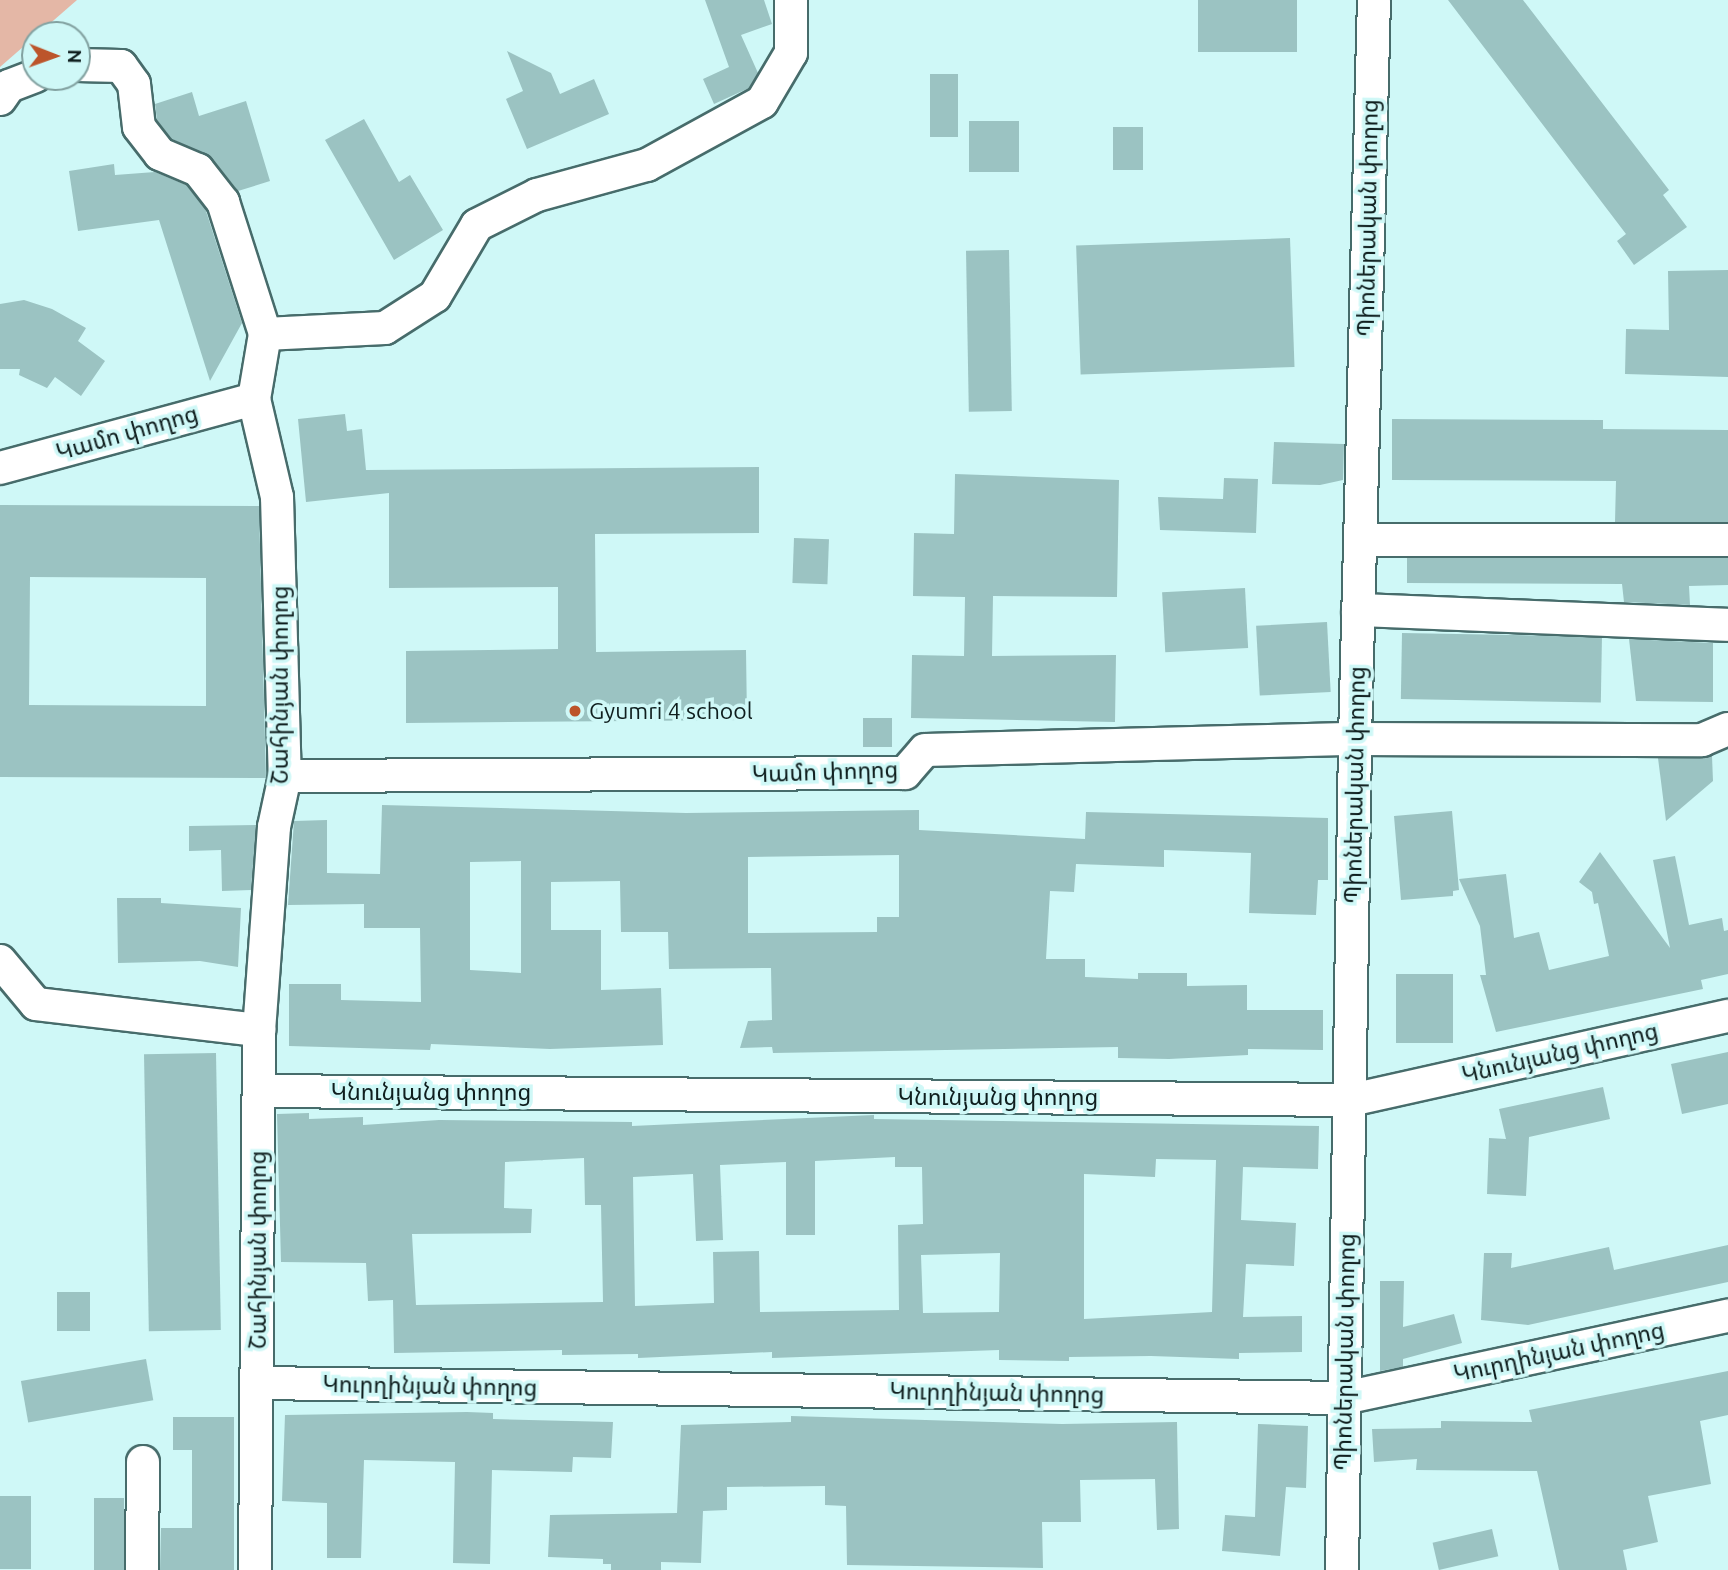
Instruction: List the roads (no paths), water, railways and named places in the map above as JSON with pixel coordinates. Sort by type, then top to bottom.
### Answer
[{"type":"street","points":[[265,334],[385,328],[435,296],[477,225],[537,195],[648,165],[762,102],[791,53],[791,0]]},
{"type":"street","name":"Պիոներական փողոց","points":[[1342,1570],[1355,739],[1374,0]]},
{"type":"street","name":"Շահինյան փողոց","points":[[91,65],[121,66],[134,84],[139,127],[160,153],[198,170],[223,202],[265,334],[254,399],[277,497],[285,776],[274,827],[259,1030],[255,1570]]},
{"type":"street","points":[[0,99],[9,86],[21,81]]},
{"type":"street","name":"Կամո փողոց","points":[[0,468],[254,399]]},
{"type":"street","points":[[1360,540],[1728,540]]},
{"type":"street","points":[[1359,610],[1728,625]]},
{"type":"street","name":"Կամո փողոց","points":[[285,776],[905,773],[925,750],[1355,739],[1702,740],[1728,729]]},
{"type":"street","points":[[0,961],[36,1004],[259,1030]]},
{"type":"street","name":"Կնունյանց փողոց","points":[[259,1091],[1351,1100],[1728,1016]]},
{"type":"street","name":"Կուրղինյան փողոց","points":[[258,1383],[1344,1398],[1728,1316]]},
{"type":"street","points":[[142,1570],[143,1462]]},
{"type":"place","name":"Gyumri 4 school","points":[[575,711]]}]
